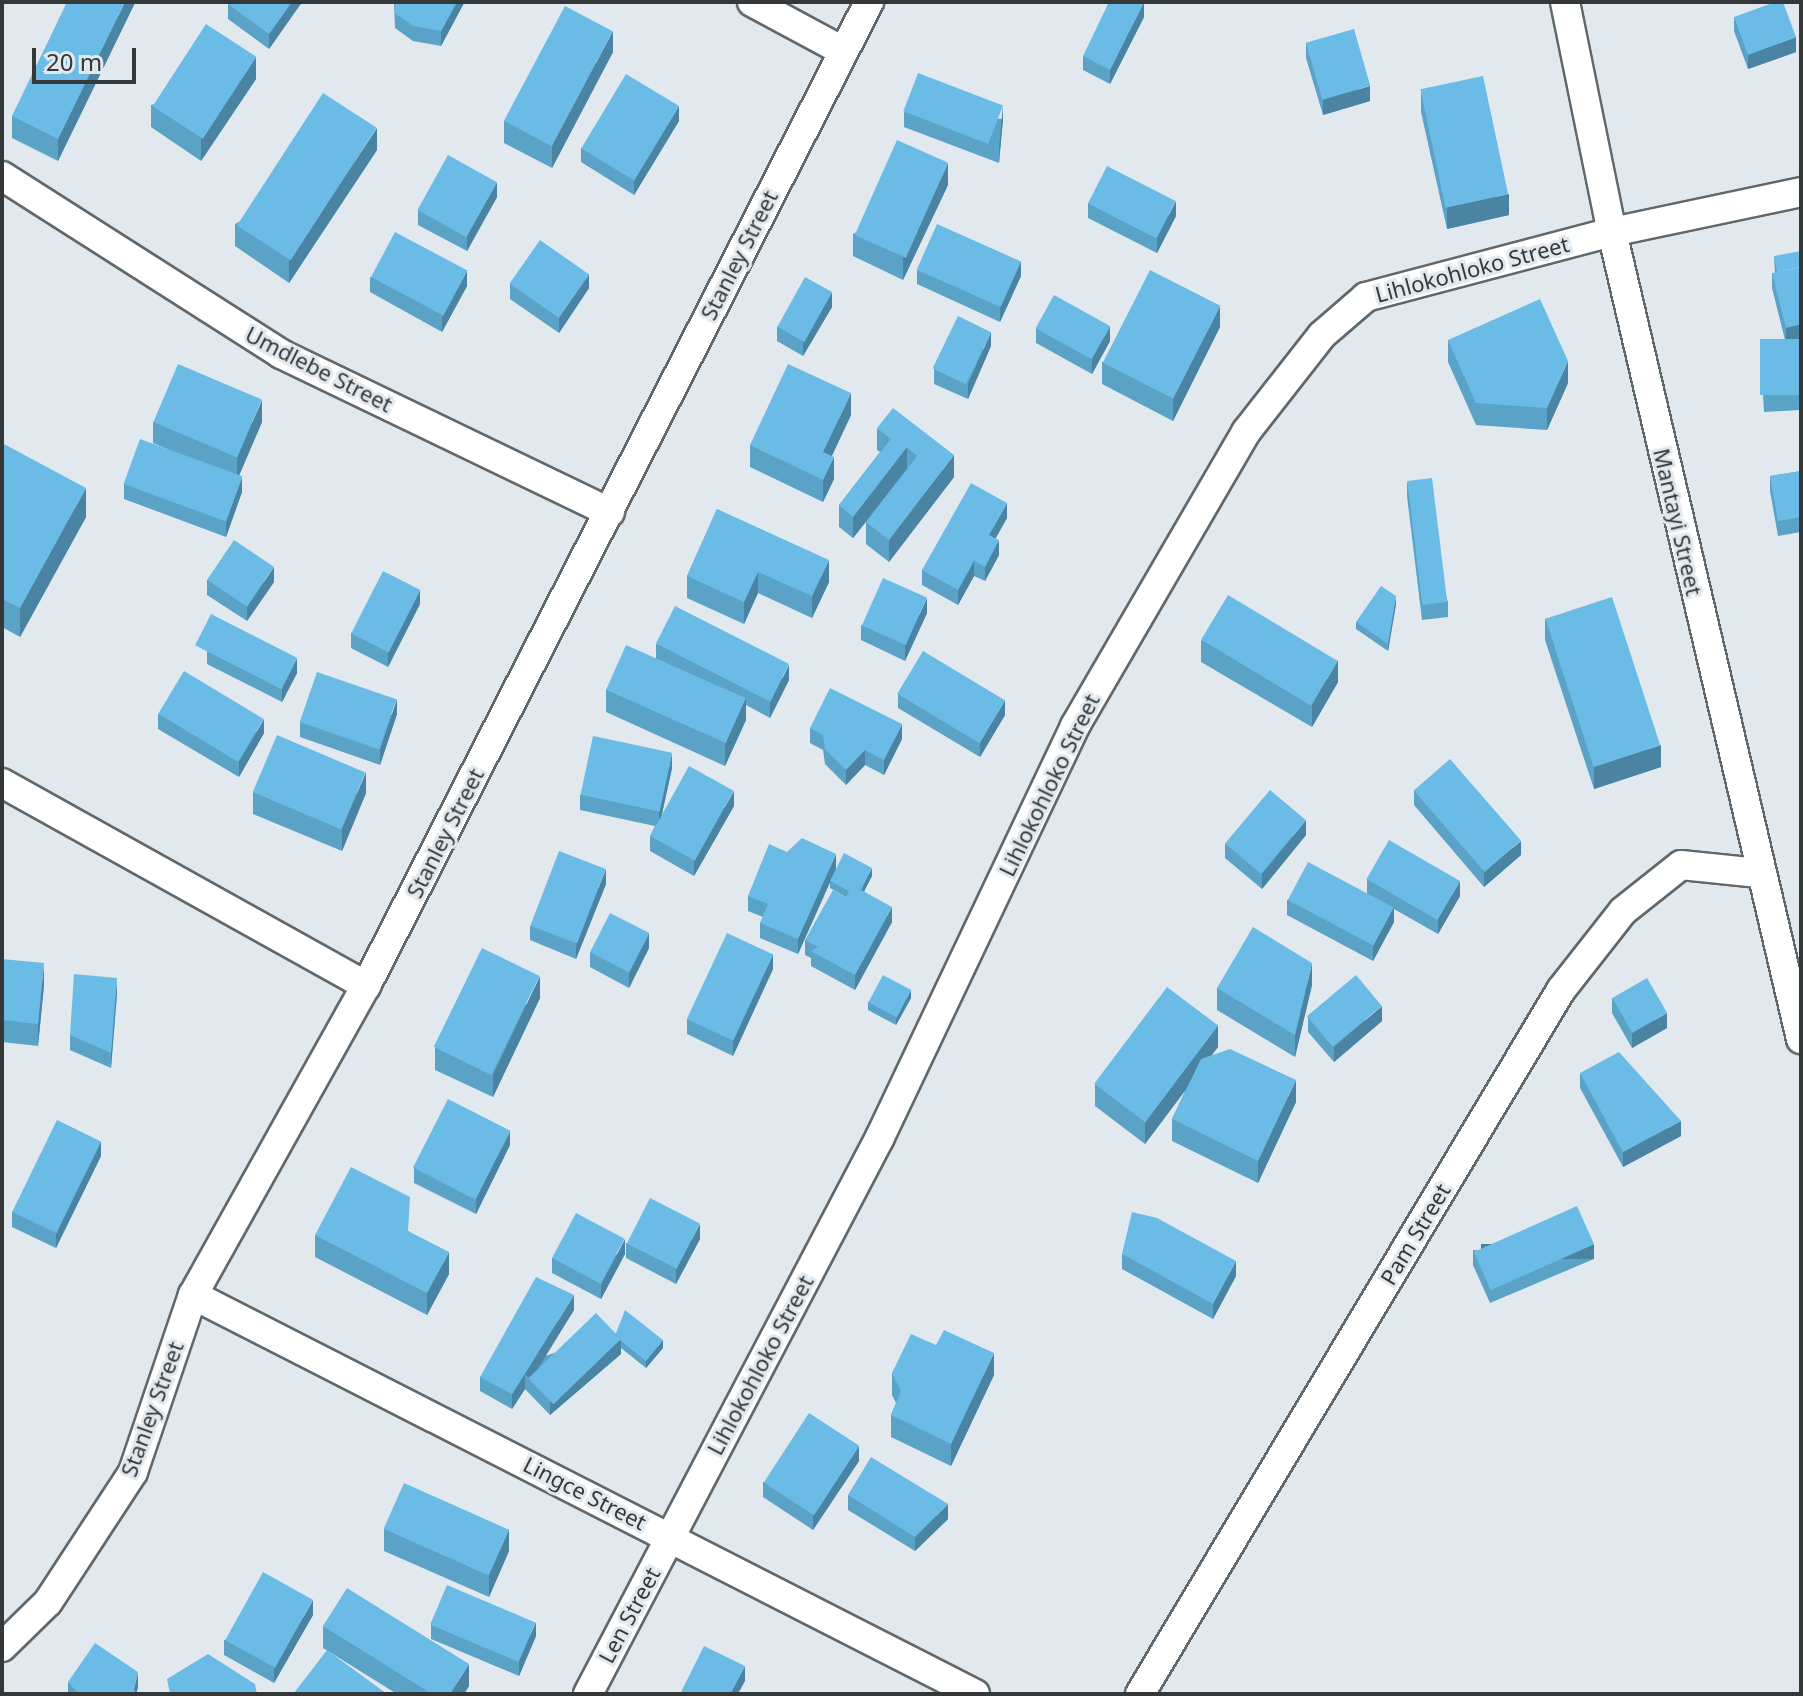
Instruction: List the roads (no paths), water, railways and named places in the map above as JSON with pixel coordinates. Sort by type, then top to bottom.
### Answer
[{"type":"street","points":[[752,2],[843,51]]},
{"type":"street","name":"Stanley Street","points":[[2,1647],[48,1602],[133,1472],[193,1295],[366,986],[869,2]]},
{"type":"street","name":"Mantayi Street","points":[[1565,2],[1612,232],[1759,873],[1801,1039]]},
{"type":"street","name":"Umdlebe Street","points":[[2,176],[281,354],[610,512]]},
{"type":"street","name":"Lihlokohloko Street","points":[[671,1536],[880,1137],[1075,726],[1246,432],[1322,335],[1366,297],[1612,232],[1801,192]]},
{"type":"street","points":[[2,783],[366,986]]},
{"type":"street","name":"Pam Street","points":[[1140,1694],[1561,990],[1623,911],[1681,865],[1759,873]]},
{"type":"street","name":"Lingce Street","points":[[193,1295],[671,1536],[975,1694]]},
{"type":"street","name":"Len Street","points":[[588,1694],[671,1536]]}]
